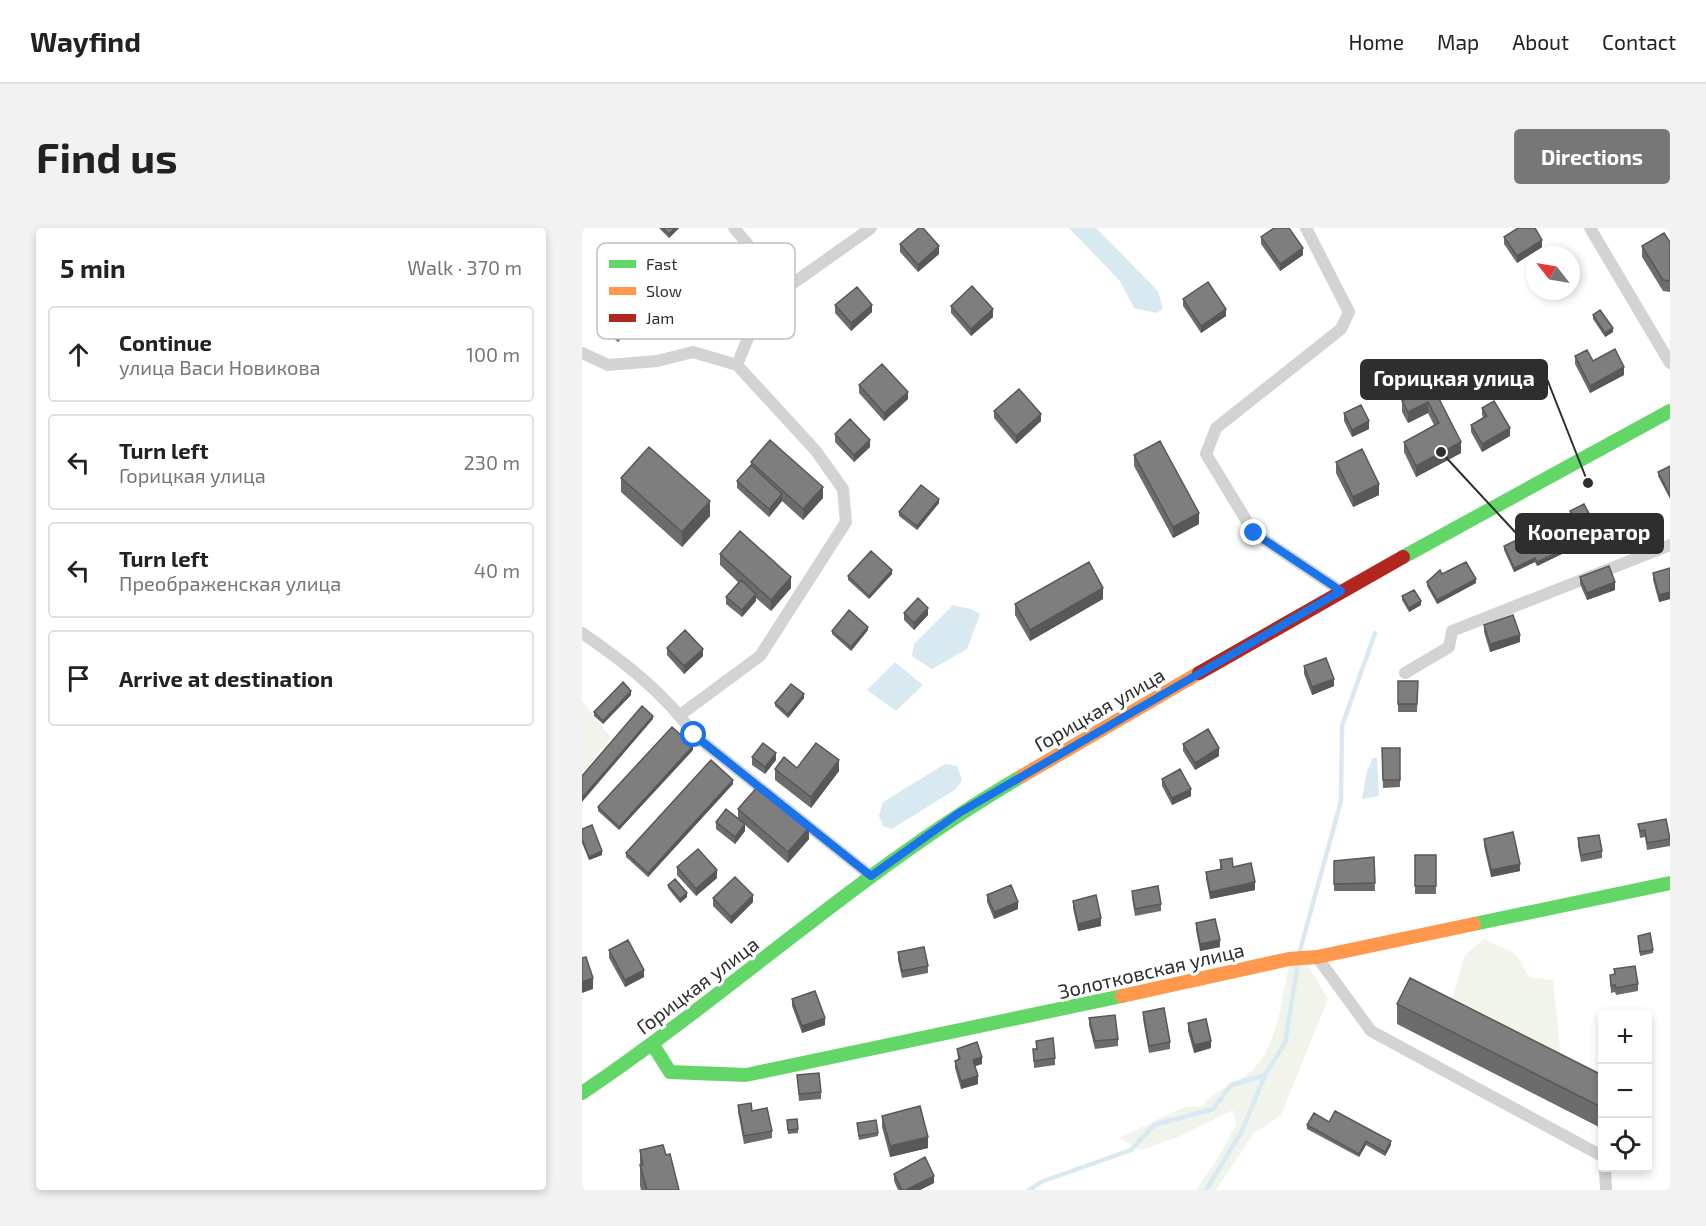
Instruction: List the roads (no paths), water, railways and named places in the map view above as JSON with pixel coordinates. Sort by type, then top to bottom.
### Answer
[{"type":"main road","name":"Горицкая улица","points":[[582,1093],[653,1045],[871,876],[959,813],[1341,591],[1670,411]]},
{"type":"main road","name":"Золотковская улица","points":[[653,1045],[670,1071],[746,1075],[1017,1020],[1290,959],[1313,957],[1670,883]]},
{"type":"street","points":[[734,228],[747,243]]},
{"type":"street","points":[[795,282],[871,228]]},
{"type":"street","points":[[1305,228],[1349,312],[1341,330],[1216,428],[1206,454],[1254,533],[1341,591]]},
{"type":"street","points":[[1590,228],[1670,363]]},
{"type":"street","points":[[736,365],[747,339]]},
{"type":"street","points":[[582,353],[608,365],[657,360],[693,352],[736,365],[816,451],[843,489],[846,522],[760,656],[680,715]]},
{"type":"street","points":[[1405,673],[1449,647],[1452,631],[1670,545]]},
{"type":"street","points":[[582,633],[613,654],[680,715],[694,735],[871,876]]},
{"type":"street","points":[[1313,957],[1371,1031],[1598,1153]]},
{"type":"street","points":[[1605,1172],[1606,1190]]},
{"type":"waterway","points":[[1299,954],[1341,801],[1342,726],[1375,633]]},
{"type":"waterway","points":[[1029,1190],[1041,1182],[1131,1150],[1154,1125],[1213,1109],[1231,1085],[1265,1075],[1285,1043],[1298,963]]},
{"type":"waterway","points":[[1206,1190],[1242,1131],[1265,1075]]},
{"type":"place","name":"Кооператор","points":[[1441,452]]},
{"type":"place","name":"Горицкая улица","points":[[1588,483]]}]
